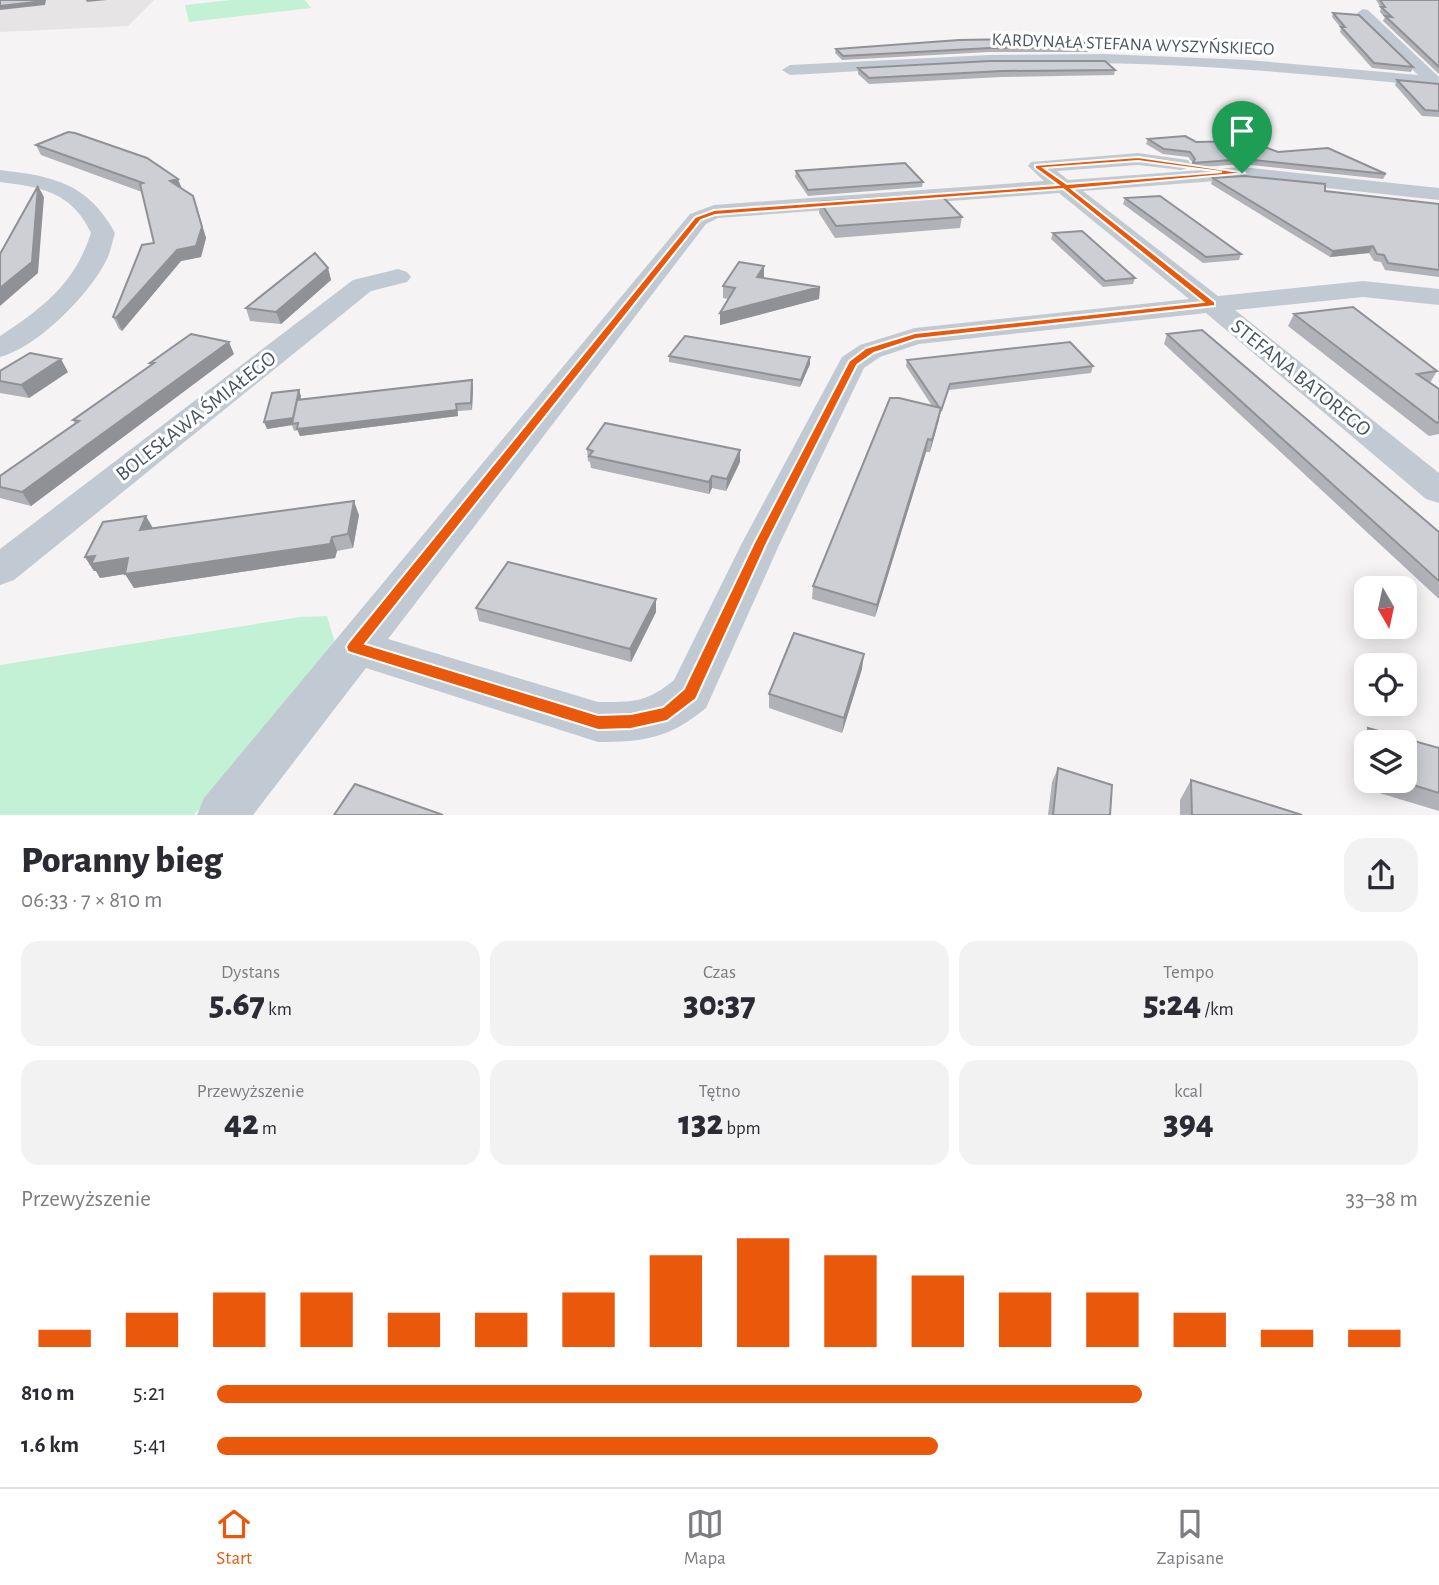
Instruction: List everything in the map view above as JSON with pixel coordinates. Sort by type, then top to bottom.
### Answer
[{"type":"street","points":[[1363,13],[1436,81]]},
{"type":"street","name":"KARDYNAŁA STEFANA WYSZYŃSKIEGO","points":[[789,70],[939,61],[1058,58],[1169,61],[1436,81]]},
{"type":"street","name":"STEFANA BATOREGO","points":[[1242,173],[1138,159],[1038,166],[1439,491]]},
{"type":"street","points":[[222,815],[698,219],[714,212],[1242,173],[1439,194]]},
{"type":"street","points":[[0,176],[36,182],[77,196],[88,205],[103,233],[96,258],[81,279],[52,309],[0,348]]},
{"type":"street","name":"BOLESŁAWA ŚMIAŁEGO","points":[[0,570],[362,285],[398,277]]},
{"type":"street","points":[[354,647],[598,722],[631,722],[667,713],[690,694],[761,543],[852,363],[870,351],[915,336],[1363,289],[1439,297]]},
{"type":"shaded area","points":[[0,0],[154,0],[128,26],[0,32]]},
{"type":"green space","points":[[231,0],[305,0],[311,8],[189,22],[185,5]]},
{"type":"green space","points":[[327,616],[335,643],[194,815],[0,815],[0,665],[300,617]]},
{"type":"building","points":[[0,0],[44,0],[44,1],[0,6]]},
{"type":"building","points":[[1380,0],[1439,0],[1439,67],[1385,16],[1392,17],[1381,7],[1385,7]]},
{"type":"building","points":[[1333,13],[1359,15],[1413,67],[1374,63],[1341,27],[1345,27]]},
{"type":"building","points":[[1079,38],[1089,47],[990,48],[843,56],[836,49],[959,40]]},
{"type":"building","points":[[990,61],[1105,61],[1115,70],[1002,71],[869,78],[858,68]]},
{"type":"building","points":[[1397,80],[1439,84],[1439,111],[1425,110]]},
{"type":"building","points":[[68,132],[147,158],[178,179],[170,181],[193,196],[202,227],[196,246],[177,250],[116,318],[113,317],[142,245],[154,243],[140,184],[143,183],[36,145]]},
{"type":"building","points":[[1185,136],[1196,142],[1249,141],[1278,152],[1328,148],[1386,174],[1244,159],[1193,163],[1195,159],[1190,152],[1164,149],[1148,139]]},
{"type":"building","points":[[905,163],[923,182],[808,190],[796,171]]},
{"type":"building","points":[[1244,176],[1325,184],[1325,191],[1439,204],[1439,270],[1388,263],[1384,255],[1377,254],[1373,246],[1333,251],[1213,178]]},
{"type":"building","points":[[38,186],[32,262],[0,288],[0,254]]},
{"type":"building","points":[[940,194],[962,217],[836,226],[820,202]]},
{"type":"building","points":[[1160,196],[1241,254],[1206,257],[1125,198]]},
{"type":"building","points":[[1082,231],[1135,278],[1105,281],[1053,233]]},
{"type":"building","points":[[315,253],[328,268],[276,312],[246,308]]},
{"type":"building","points":[[739,262],[764,266],[757,277],[820,287],[720,313],[735,288],[723,286]]},
{"type":"building","points":[[1353,307],[1437,371],[1417,374],[1439,389],[1439,422],[1294,314]]},
{"type":"building","points":[[1202,330],[1439,532],[1439,581],[1167,334]]},
{"type":"building","points":[[191,334],[229,342],[22,492],[0,487],[0,476],[79,421],[73,420]]},
{"type":"building","points":[[685,336],[810,357],[801,380],[669,356]]},
{"type":"building","points":[[1070,342],[1093,366],[950,384],[941,411],[907,360]]},
{"type":"building","points":[[30,353],[61,359],[21,385],[0,381],[0,371]]},
{"type":"building","points":[[472,380],[471,403],[456,404],[457,410],[297,429],[298,423],[292,424],[297,400]]},
{"type":"building","points":[[299,390],[293,418],[264,422],[272,393]]},
{"type":"building","points":[[890,398],[941,408],[932,440],[928,439],[877,605],[813,586]]},
{"type":"building","points":[[605,423],[740,450],[727,479],[712,476],[709,482],[589,456],[593,451],[587,449]]},
{"type":"building","points":[[354,501],[348,534],[332,537],[330,544],[125,574],[128,558],[91,564],[95,556],[85,557],[103,522],[146,516],[140,530]]},
{"type":"building","points":[[508,562],[656,599],[630,649],[476,608]]},
{"type":"building","points":[[794,633],[864,654],[844,718],[769,694]]},
{"type":"building","points":[[1417,742],[1439,748],[1439,793],[1417,786]]},
{"type":"building","points":[[1058,768],[1112,785],[1110,815],[1053,815]]},
{"type":"building","points":[[1191,780],[1302,815],[1192,815]]},
{"type":"building","points":[[355,784],[443,815],[334,815]]},
{"type":"route","points":[[1242,173],[1065,187],[714,212],[698,219],[354,647],[598,722],[631,722],[667,713],[690,694],[761,543],[852,363],[870,351],[915,336],[1211,304],[1065,187],[1038,166],[1138,159],[1242,173]]}]
